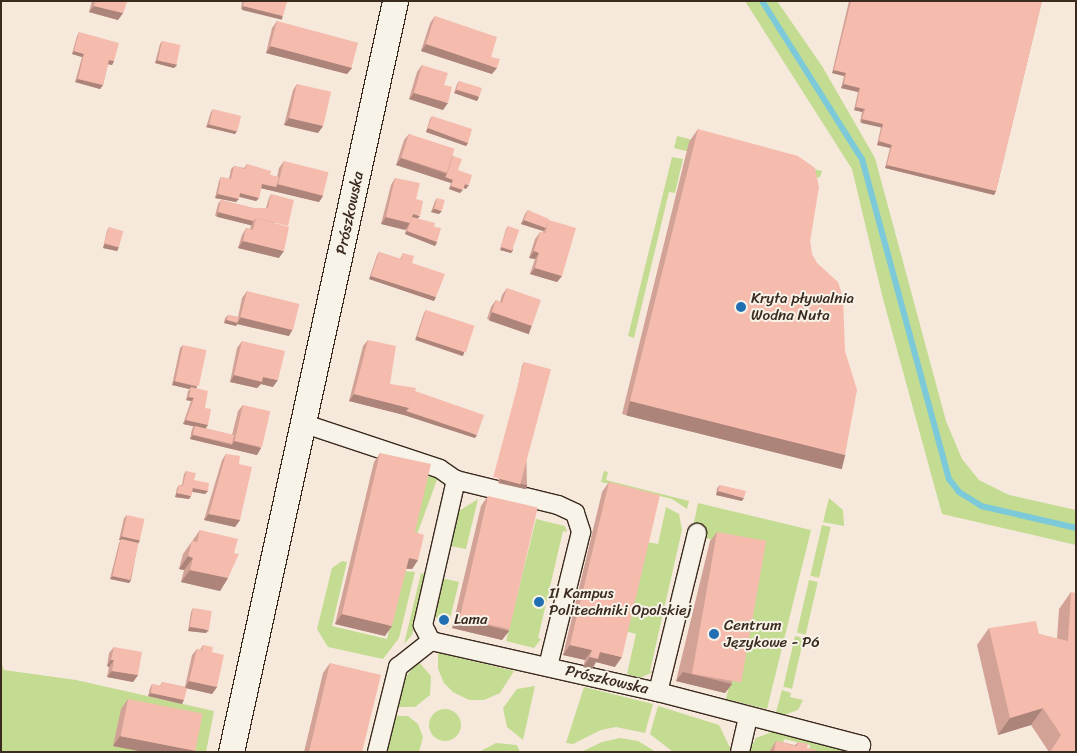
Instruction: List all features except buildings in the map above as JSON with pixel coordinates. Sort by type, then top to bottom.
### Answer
[{"type":"main road","name":"Prószkowska","points":[[231,752],[305,424],[395,1]]},
{"type":"street","points":[[305,424],[440,469],[456,480],[558,505],[575,513],[581,532],[548,666]]},
{"type":"street","points":[[377,752],[398,667],[430,641],[423,625],[456,480]]},
{"type":"street","points":[[658,692],[697,533]]},
{"type":"street","name":"Prószkowska","points":[[430,641],[658,692],[860,748]]},
{"type":"street","points":[[740,752],[748,718]]},
{"type":"green space","points":[[745,1],[777,1],[822,66],[875,158],[946,421],[962,459],[979,480],[1009,495],[1076,510],[1076,545],[942,514],[882,295],[852,169]]},
{"type":"green space","points":[[677,136],[822,171],[820,177],[806,181],[674,148]]},
{"type":"green space","points":[[672,157],[683,159],[675,193],[669,192],[634,338],[628,336]]},
{"type":"green space","points":[[604,471],[608,472],[606,480],[689,501],[687,509],[672,499],[601,482]]},
{"type":"green space","points":[[427,472],[438,476],[414,543],[403,539]]},
{"type":"green space","points":[[829,498],[843,510],[844,526],[823,522]]},
{"type":"green space","points":[[478,499],[466,549],[450,546],[459,511]]},
{"type":"green space","points":[[698,503],[811,530],[767,709],[726,699],[761,552],[702,537],[693,527]]},
{"type":"green space","points":[[666,507],[679,514],[682,530],[650,671],[653,672],[640,678],[627,674],[636,634],[625,631],[647,542],[658,544]]},
{"type":"green space","points":[[536,519],[565,526],[567,532],[563,531],[538,638],[541,639],[534,648],[506,641]]},
{"type":"green space","points":[[822,525],[831,527],[819,578],[810,576]]},
{"type":"green space","points":[[342,561],[347,562],[332,626],[387,639],[404,571],[415,572],[399,638],[383,659],[328,647],[317,629],[332,568]]},
{"type":"green space","points":[[421,573],[426,574],[412,635],[404,644]]},
{"type":"green space","points":[[442,578],[459,582],[448,627],[440,626],[435,615]]},
{"type":"green space","points":[[809,580],[818,582],[806,635],[797,633]]},
{"type":"green space","points":[[795,636],[804,638],[792,689],[783,687]]},
{"type":"green space","points":[[438,653],[514,671],[500,693],[484,700],[469,700],[453,692],[444,683],[438,669]]},
{"type":"green space","points":[[418,661],[431,676],[430,695],[415,707],[398,707],[405,678]]},
{"type":"green space","points":[[1,663],[4,670],[76,680],[214,711],[206,752],[1,752]]},
{"type":"green space","points":[[535,686],[523,740],[507,727],[503,708],[517,689]]},
{"type":"green space","points":[[584,687],[653,704],[645,733],[616,727],[601,730],[573,744],[566,743]]},
{"type":"green space","points":[[782,690],[791,693],[790,697],[803,700],[798,710],[778,717],[775,716]]},
{"type":"green space","points":[[658,706],[719,725],[732,752],[673,752],[650,734]]},
{"type":"green space","points":[[445,709],[451,710],[456,714],[460,719],[460,731],[456,736],[451,740],[445,741],[439,740],[434,736],[430,731],[429,725],[430,719],[434,714],[439,710]]},
{"type":"green space","points":[[396,716],[408,716],[418,724],[423,737],[419,752],[387,752]]},
{"type":"green space","points":[[774,731],[835,746],[843,752],[809,752],[810,745],[784,739],[781,752],[749,752],[756,738]]},
{"type":"green space","points":[[620,738],[638,741],[656,752],[581,752],[602,742]]},
{"type":"green space","points":[[496,743],[517,745],[520,752],[479,752]]},
{"type":"waterway","points":[[762,1],[862,159],[949,479],[959,492],[981,506],[1076,528]]},
{"type":"place","name":"Kryta pływalnia Wodna Nuta","points":[[741,307]]},
{"type":"place","name":"II Kampus Politechniki Opolskiej","points":[[539,602]]},
{"type":"place","name":"Lama","points":[[444,620]]},
{"type":"place","name":"Centrum Językowe - P6","points":[[714,634]]}]
